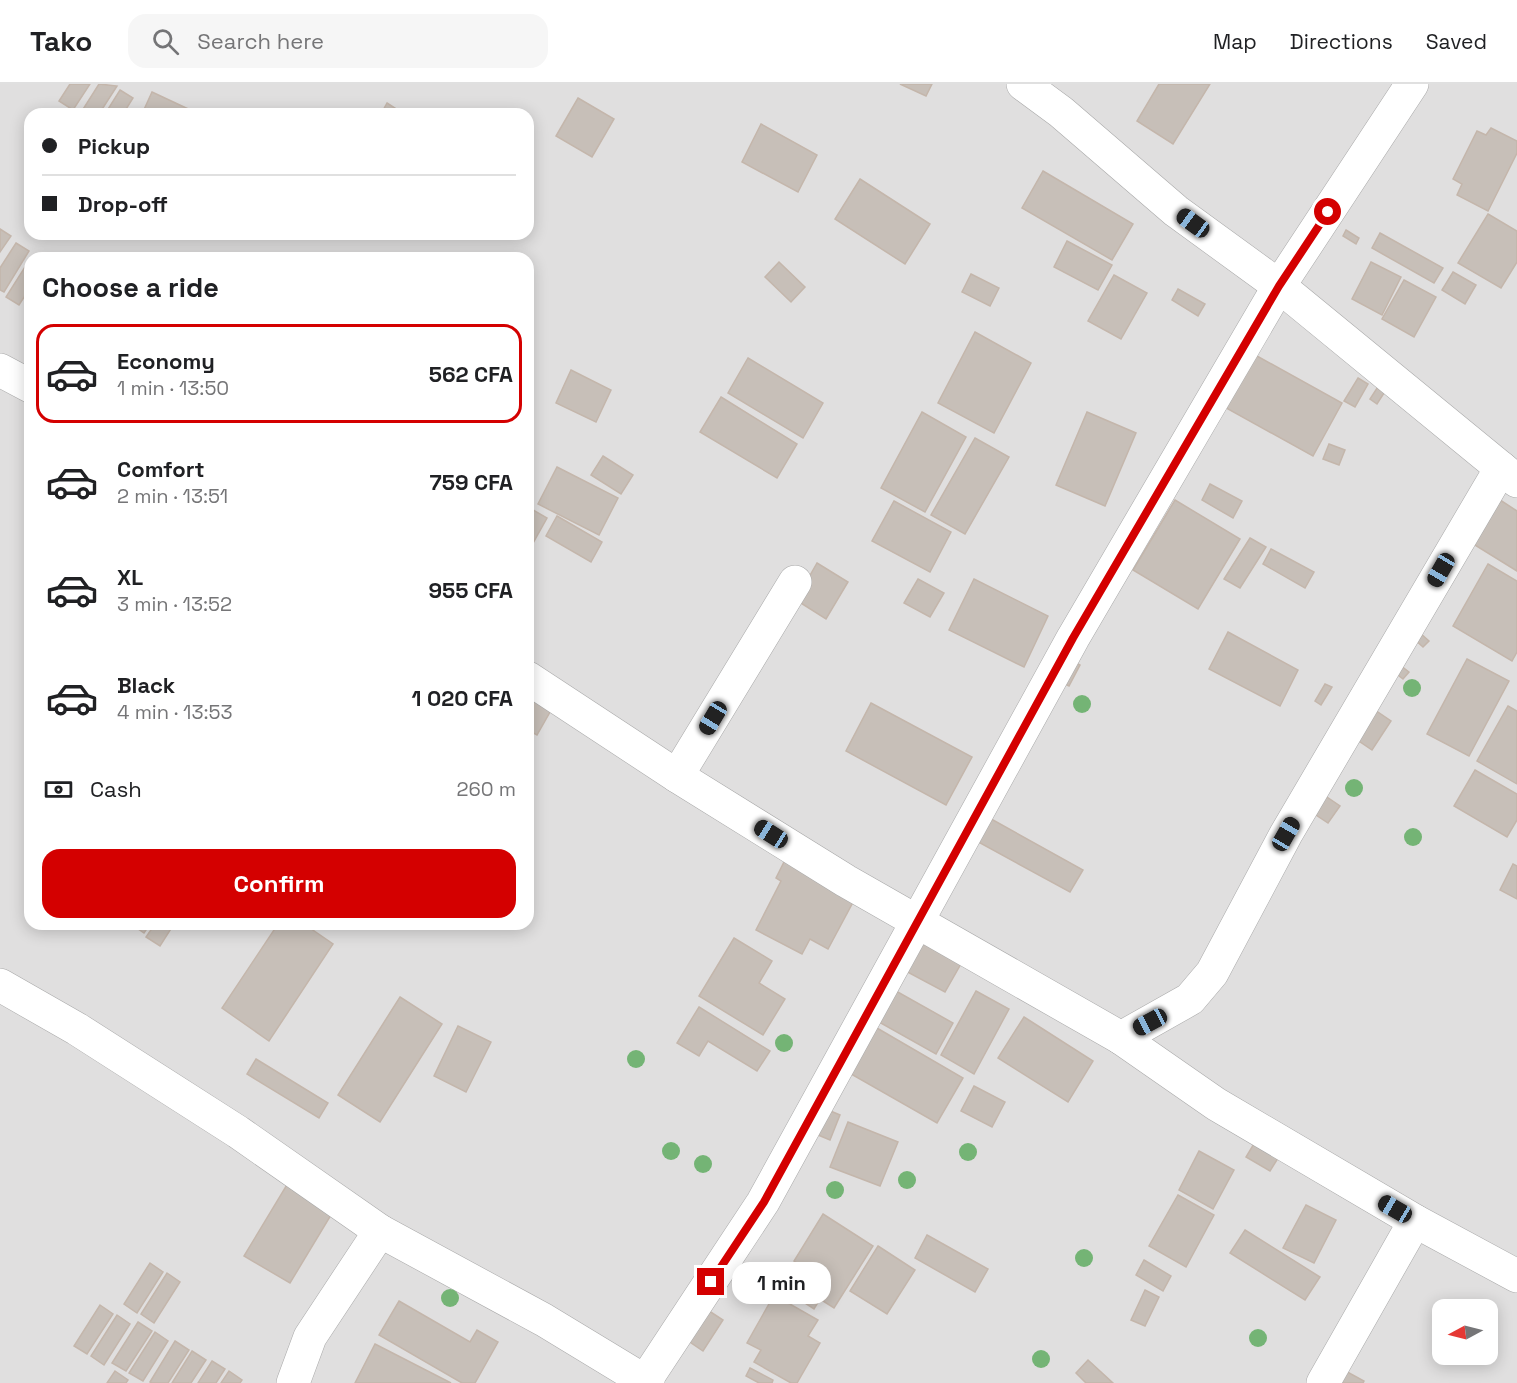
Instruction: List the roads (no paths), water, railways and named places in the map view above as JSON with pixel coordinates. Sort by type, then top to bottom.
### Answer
[{"type":"street","points":[[1023,84],[1061,112],[1176,211],[1279,286],[1509,475],[1286,834],[1212,974],[1190,999],[1121,1038]]},
{"type":"street","points":[[0,985],[77,1029],[238,1132],[380,1231],[544,1320],[647,1382],[764,1202],[1073,638],[1279,286],[1412,84]]},
{"type":"street","points":[[0,370],[24,383]]},
{"type":"street","points":[[678,776],[795,582]]},
{"type":"street","points":[[534,682],[678,776],[846,881],[1121,1038],[1216,1104],[1415,1221],[1517,1276]]},
{"type":"street","points":[[1323,1383],[1415,1221]]},
{"type":"street","points":[[293,1383],[310,1337],[380,1231]]}]
